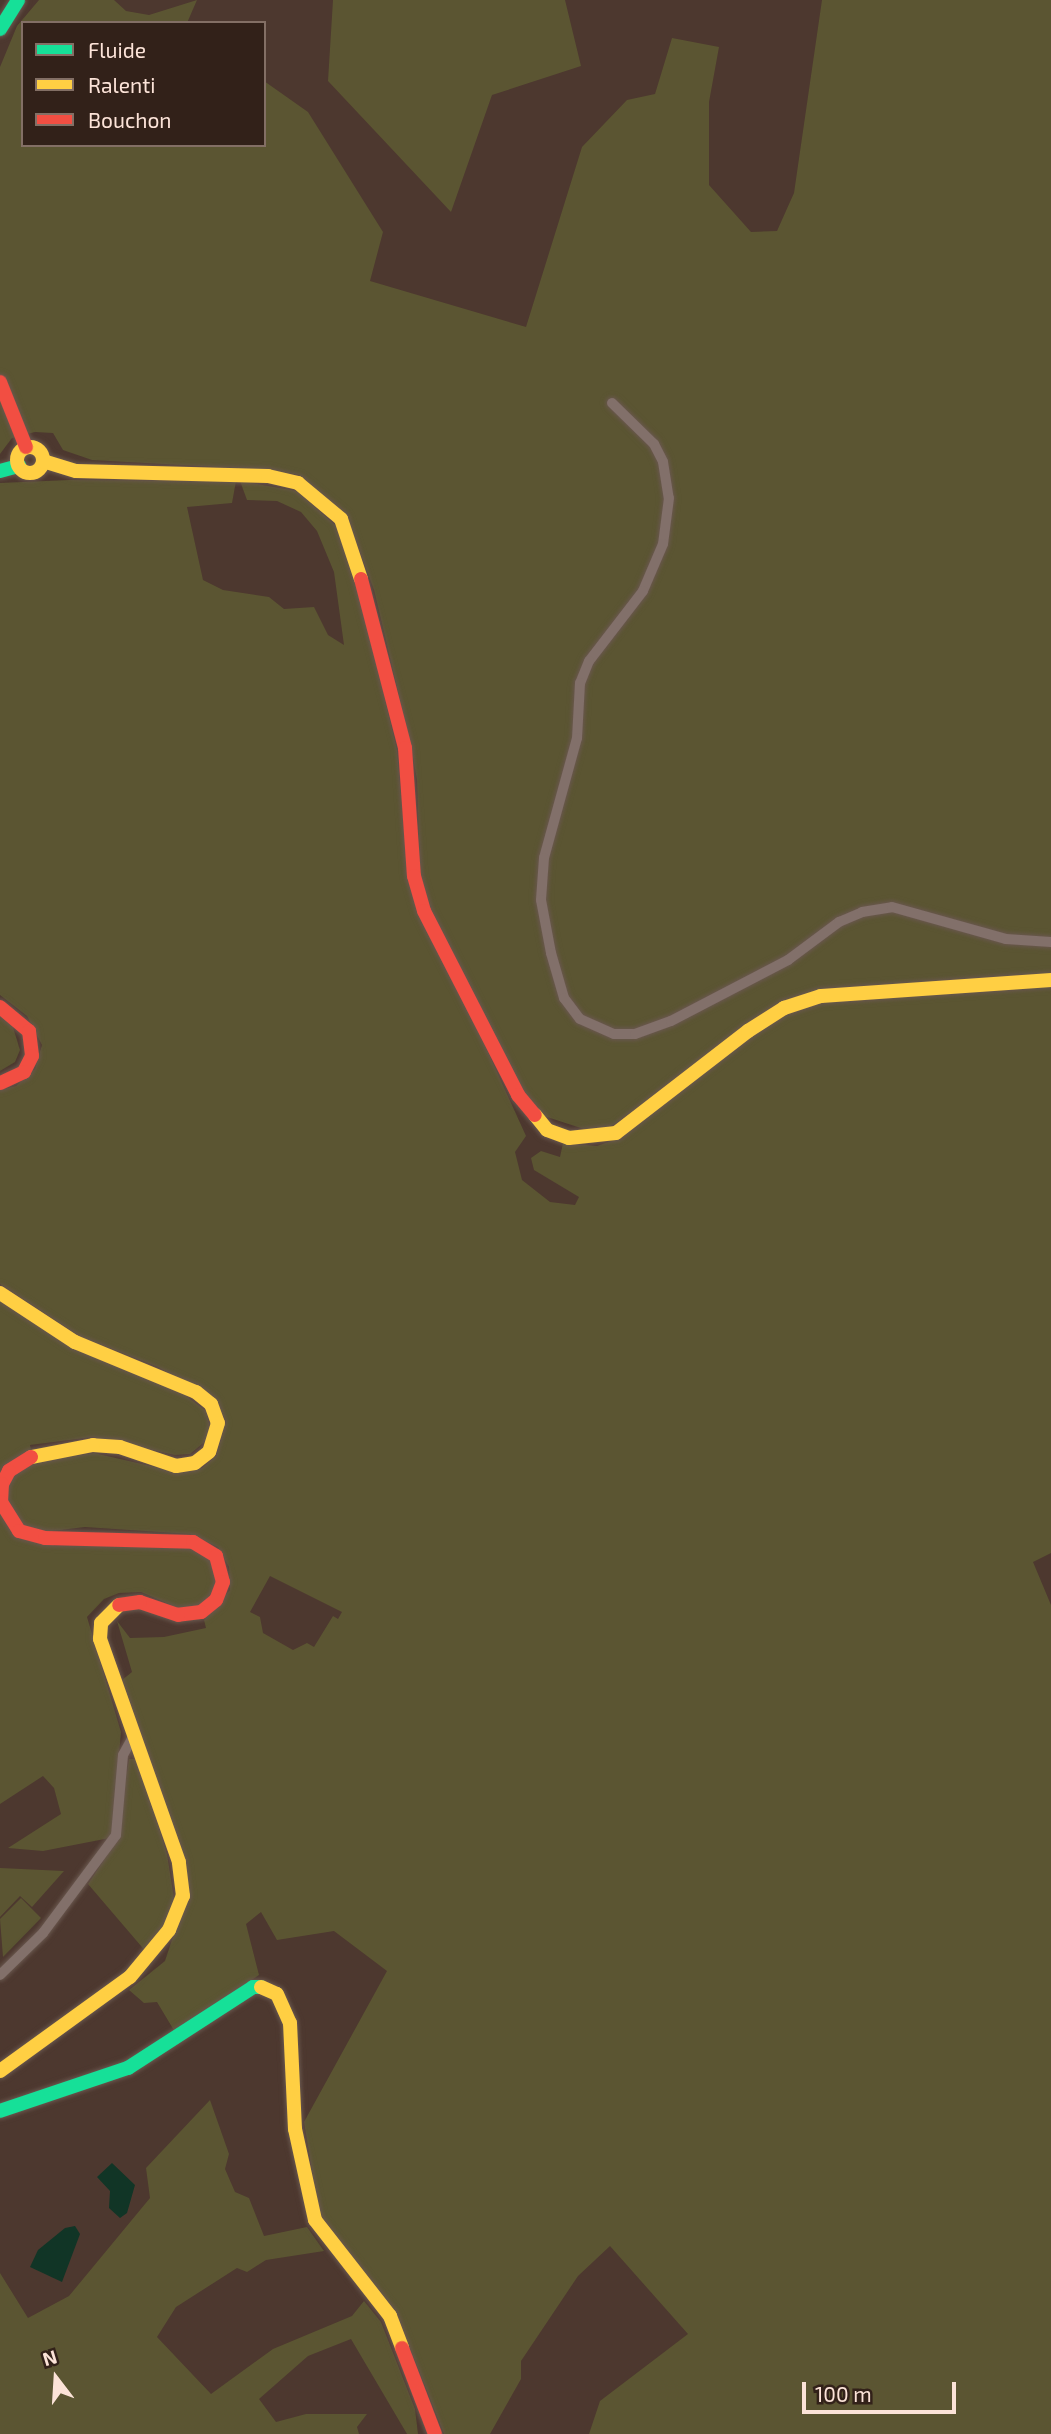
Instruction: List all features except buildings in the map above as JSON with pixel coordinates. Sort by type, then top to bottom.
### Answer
[{"type":"street","points":[[0,29],[18,0]]},
{"type":"street","points":[[0,383],[26,447]]},
{"type":"street","points":[[612,403],[654,444],[663,462],[669,498],[663,544],[643,591],[589,661],[580,683],[577,738],[544,858],[541,900],[551,953],[564,998],[580,1019],[614,1034],[635,1034],[671,1021],[788,960],[839,922],[862,912],[892,907],[1006,939],[1051,942]]},
{"type":"street","points":[[26,447],[38,449],[43,461]]},
{"type":"street","points":[[19,466],[18,455],[26,447]]},
{"type":"street","points":[[0,471],[19,466],[34,472],[43,461]]},
{"type":"street","points":[[43,461],[75,471],[268,476],[298,483],[341,519],[370,606],[405,748],[414,876],[424,911],[518,1095],[547,1130],[569,1138],[617,1133],[748,1031],[785,1008],[821,996],[1051,980]]},
{"type":"street","points":[[0,1007],[29,1031],[32,1056],[24,1072],[0,1083]]},
{"type":"street","points":[[0,1293],[75,1342],[195,1392],[211,1404],[218,1423],[209,1452],[195,1463],[176,1466],[120,1447],[80,1446],[27,1458],[9,1472],[2,1484],[1,1502],[19,1531],[45,1538],[181,1539],[205,1547],[216,1556],[223,1581],[216,1600],[201,1612],[178,1615],[140,1602],[122,1603],[101,1623],[100,1639],[179,1862],[183,1896],[169,1930],[150,1958],[0,2070]]},
{"type":"street","points":[[0,1975],[43,1933],[116,1835],[123,1755],[133,1737]]},
{"type":"street","points":[[0,2111],[128,2068],[253,1987],[265,1987],[277,1994],[290,2023],[295,2129],[314,2220],[390,2316],[435,2434]]},
{"type":"shaded area","points":[[39,0],[114,0],[126,11],[149,15],[197,0],[188,21],[21,21]]},
{"type":"shaded area","points":[[333,0],[565,0],[581,66],[492,95],[451,212],[328,81]]},
{"type":"shaded area","points":[[822,0],[1051,0],[1051,975],[783,1006],[613,1125],[593,1132],[544,1116],[522,1090],[431,909],[420,873],[417,780],[411,746],[374,590],[346,515],[299,475],[270,470],[92,460],[63,450],[53,433],[35,432],[12,438],[0,454],[0,67],[21,21],[21,147],[266,147],[266,82],[308,112],[383,232],[370,281],[526,327],[582,147],[627,100],[655,94],[672,38],[719,47],[709,102],[709,185],[751,232],[777,231],[794,193]]},
{"type":"shaded area","points":[[69,480],[236,481],[232,503],[187,507],[203,580],[223,590],[269,597],[284,609],[314,607],[328,635],[344,645],[334,572],[317,531],[301,512],[277,501],[247,500],[240,481],[297,491],[336,526],[360,595],[397,750],[405,841],[464,999],[526,1136],[515,1152],[522,1180],[550,1202],[575,1205],[579,1197],[534,1170],[531,1158],[541,1151],[560,1157],[563,1143],[597,1146],[619,1138],[750,1034],[786,1011],[822,999],[1051,985],[1051,1553],[1033,1562],[1051,1605],[1051,2434],[589,2434],[600,2401],[688,2334],[610,2246],[578,2276],[521,2361],[521,2379],[490,2434],[444,2434],[397,2315],[319,2213],[304,2122],[387,1971],[334,1931],[277,1940],[261,1912],[246,1924],[259,1975],[175,2032],[157,2002],[144,2003],[129,1990],[165,1961],[185,1900],[122,1680],[132,1672],[117,1621],[130,1638],[164,1637],[206,1628],[204,1620],[230,1590],[229,1567],[218,1547],[190,1534],[85,1527],[52,1531],[54,1546],[170,1544],[200,1550],[210,1557],[218,1575],[213,1595],[195,1609],[183,1610],[141,1592],[119,1593],[104,1599],[87,1617],[121,1732],[118,1765],[127,1772],[129,1759],[135,1759],[143,1775],[167,1854],[176,1911],[147,1953],[88,1884],[120,1836],[43,1851],[8,1848],[61,1814],[54,1788],[43,1776],[0,1804],[0,1300],[181,1392],[206,1411],[210,1427],[208,1439],[190,1454],[175,1455],[93,1437],[30,1445],[34,1462],[94,1453],[181,1473],[202,1468],[216,1456],[226,1421],[216,1401],[158,1367],[81,1337],[0,1284],[0,1090],[16,1086],[35,1069],[42,1045],[27,1016],[0,995],[0,483]],"holes":[[[270,1576],[342,1612],[338,1619],[333,1616],[314,1647],[307,1643],[293,1650],[263,1633],[260,1617],[250,1612]]]},
{"type":"shaded area","points":[[0,1015],[12,1024],[20,1050],[15,1062],[0,1071]]},
{"type":"shaded area","points":[[0,1868],[64,1871],[32,1907],[20,1896],[0,1917]]},
{"type":"shaded area","points":[[21,1898],[41,1918],[3,1957],[0,1919]]},
{"type":"shaded area","points":[[210,2100],[229,2154],[225,2169],[235,2192],[249,2198],[264,2236],[307,2227],[324,2251],[266,2260],[247,2272],[237,2268],[176,2307],[157,2337],[211,2394],[273,2349],[352,2316],[364,2301],[381,2322],[415,2409],[418,2434],[407,2434],[351,2339],[308,2356],[259,2399],[276,2422],[306,2414],[367,2414],[357,2427],[359,2434],[0,2434],[0,2273],[28,2318],[69,2296],[150,2198],[146,2168]]},
{"type":"shaded area","points":[[112,2163],[135,2185],[127,2213],[120,2218],[109,2208],[110,2191],[97,2177]]},
{"type":"shaded area","points":[[75,2226],[80,2234],[62,2282],[30,2267],[38,2250],[65,2228]]},
{"type":"traffic: fast","points":[[0,29],[18,0]]},
{"type":"traffic: fast","points":[[0,471],[19,466]]},
{"type":"traffic: fast","points":[[0,2111],[128,2068],[253,1987],[261,1987]]},
{"type":"traffic: slow","points":[[30,447],[39,451],[43,460],[39,469],[30,473],[21,469],[17,460],[21,451],[30,447]]},
{"type":"traffic: slow","points":[[43,461],[76,471],[268,476],[298,483],[341,519],[361,579]]},
{"type":"traffic: slow","points":[[535,1115],[547,1130],[569,1138],[616,1133],[748,1031],[784,1008],[821,996],[1051,980]]},
{"type":"traffic: slow","points":[[0,1293],[75,1342],[196,1392],[211,1404],[218,1423],[209,1452],[195,1463],[176,1466],[120,1447],[93,1445],[31,1457]]},
{"type":"traffic: slow","points":[[0,2071],[130,1977],[169,1930],[183,1896],[179,1862],[100,1639],[101,1623],[119,1605]]},
{"type":"traffic: slow","points":[[261,1987],[277,1994],[290,2023],[295,2129],[315,2220],[390,2316],[402,2348]]},
{"type":"traffic: jam","points":[[0,382],[26,447]]},
{"type":"traffic: jam","points":[[361,579],[405,748],[414,876],[424,911],[518,1095],[535,1115]]},
{"type":"traffic: jam","points":[[0,1007],[29,1031],[32,1056],[24,1072],[0,1083]]},
{"type":"traffic: jam","points":[[31,1457],[9,1471],[2,1484],[1,1502],[19,1531],[45,1538],[193,1542],[216,1556],[223,1582],[216,1600],[201,1612],[178,1615],[140,1602],[119,1605]]},
{"type":"traffic: jam","points":[[402,2348],[435,2434]]}]
